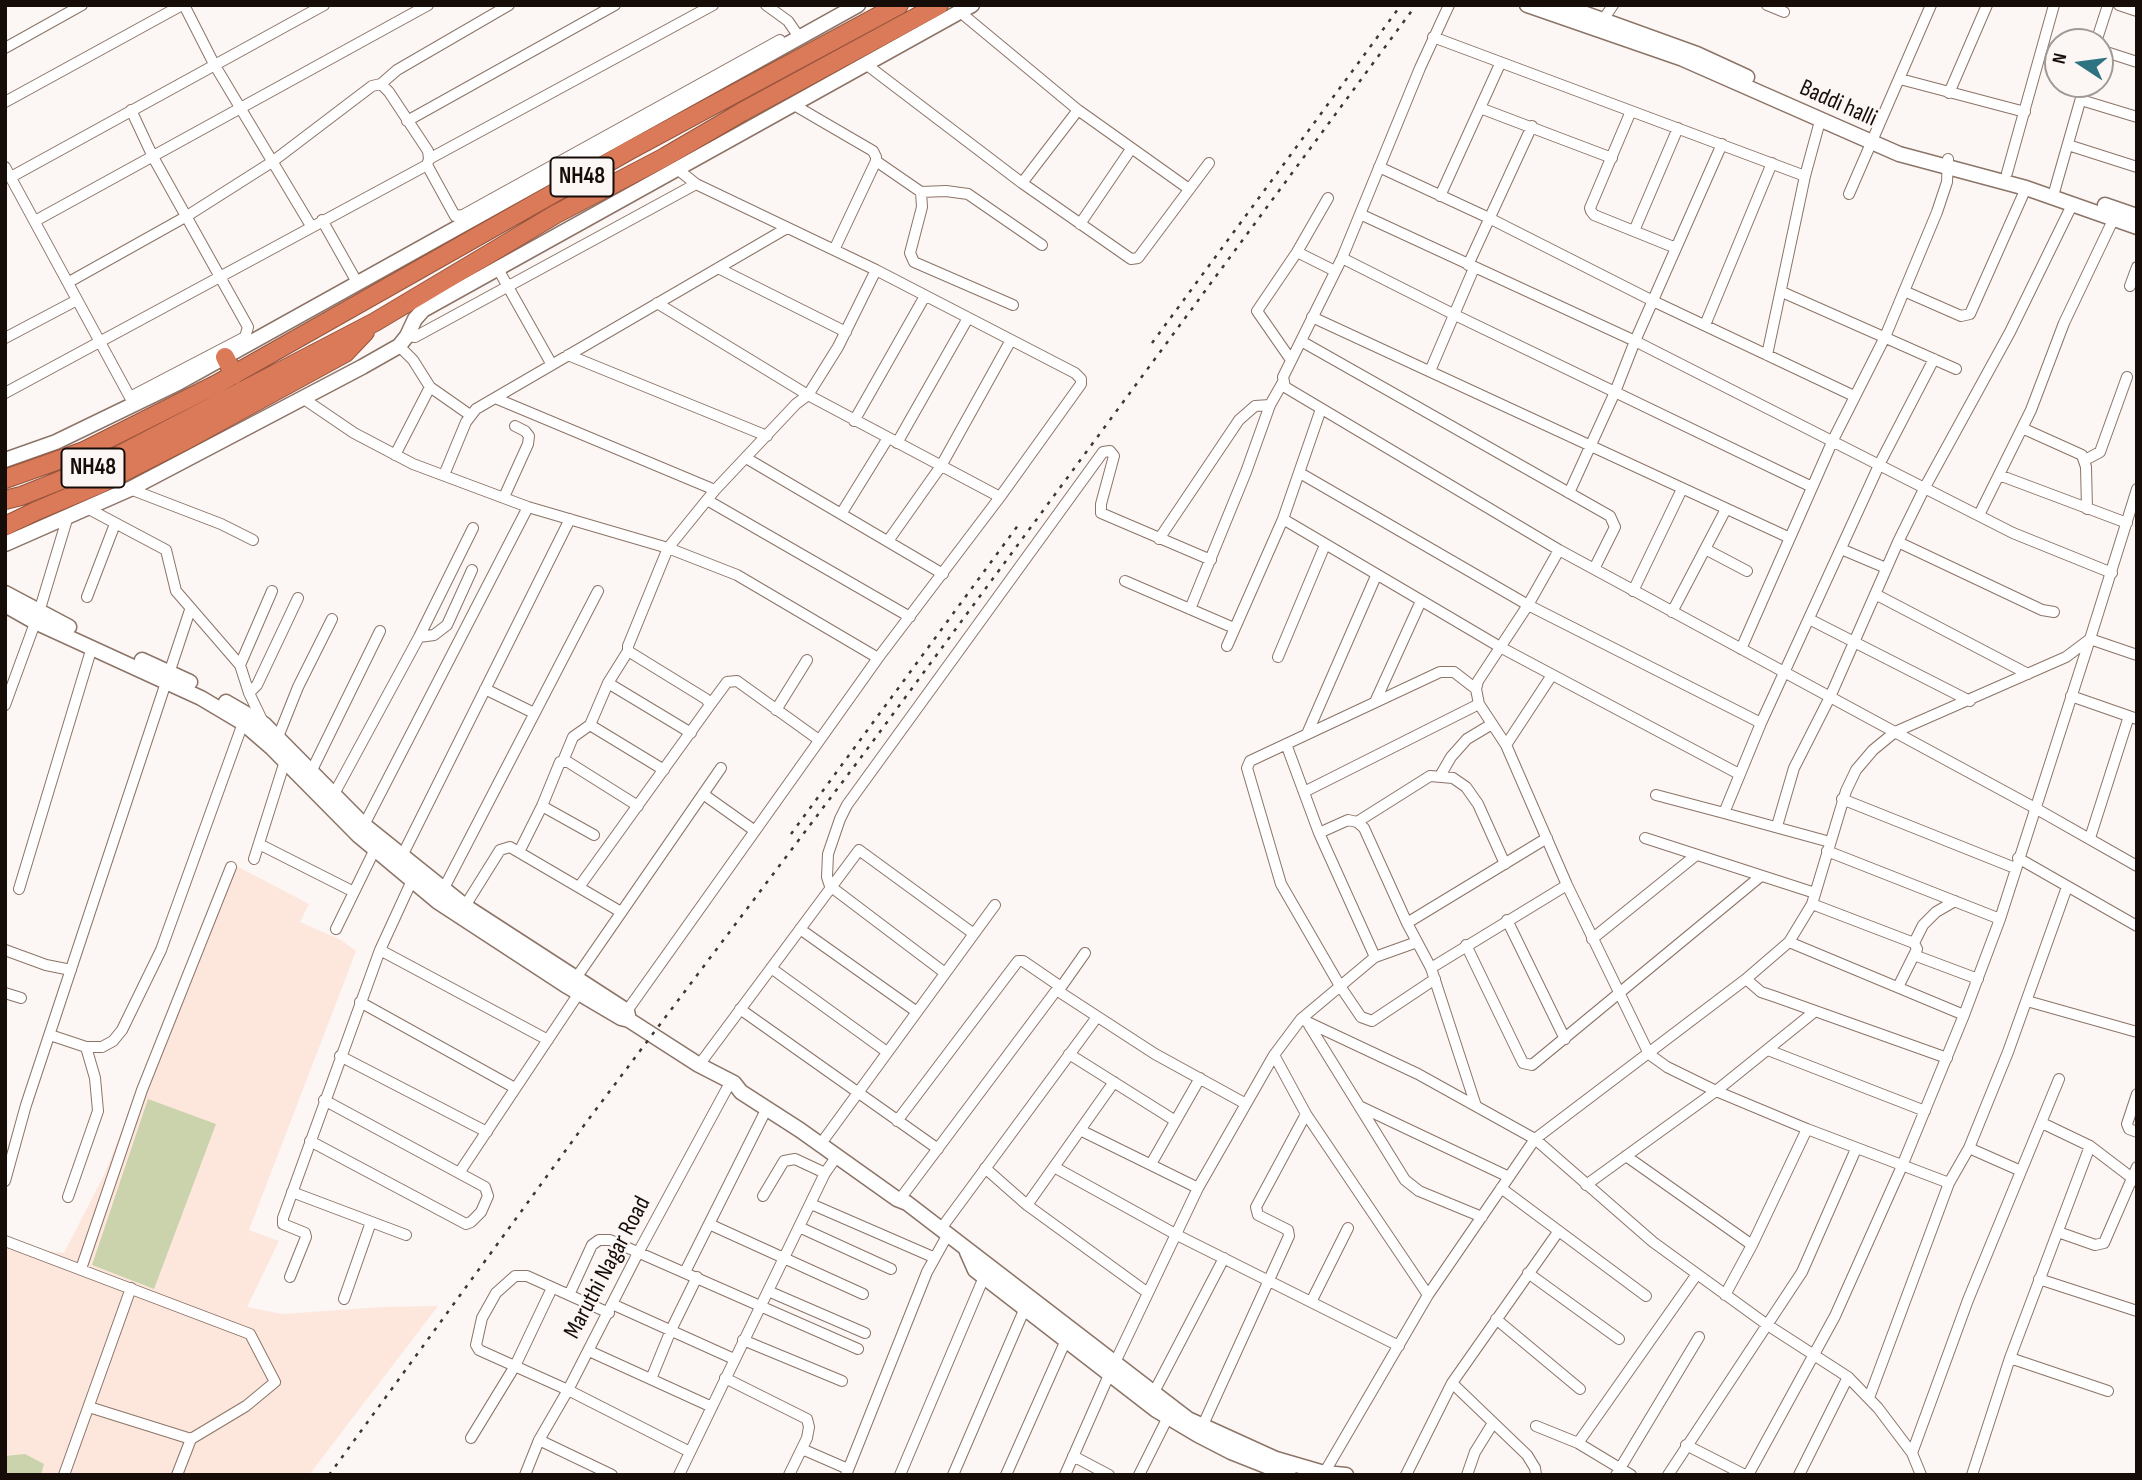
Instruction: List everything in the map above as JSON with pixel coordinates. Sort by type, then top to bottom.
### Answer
[{"type":"highway","name":"NH48","points":[[9,478],[84,451],[234,375],[657,126],[899,5]]},
{"type":"highway","name":"NH48","points":[[13,498],[104,463],[375,322],[556,214],[665,158],[742,112],[939,5]]},
{"type":"highway","points":[[5,526],[100,484],[345,353],[375,322]]},
{"type":"highway","points":[[225,357],[234,375]]},
{"type":"street","points":[[5,48],[82,5]]},
{"type":"street","points":[[5,102],[183,5],[240,109],[311,226]]},
{"type":"street","points":[[11,177],[324,5]]},
{"type":"street","points":[[35,222],[428,5]]},
{"type":"street","points":[[69,282],[187,216],[272,162],[372,86],[381,84],[397,70],[509,5]]},
{"type":"street","points":[[407,121],[615,5]]},
{"type":"street","points":[[5,393],[713,5]]},
{"type":"street","points":[[766,5],[781,14],[799,37]]},
{"type":"street","points":[[132,401],[225,357],[657,126],[799,37],[858,5]]},
{"type":"street","name":"Baddi halli","points":[[1527,5],[1683,59],[1820,121],[2025,188],[2055,192],[2073,203],[2137,227]]},
{"type":"street","points":[[1561,5],[1697,54],[1872,139]]},
{"type":"street","points":[[1603,20],[1613,5]]},
{"type":"street","points":[[1767,5],[1784,12]]},
{"type":"street","points":[[1849,194],[1931,5]]},
{"type":"street","points":[[1949,93],[1987,5]]},
{"type":"street","points":[[2007,173],[2054,5]]},
{"type":"street","points":[[2101,28],[2108,5]]},
{"type":"street","points":[[2119,5],[2137,11]]},
{"type":"street","points":[[1190,609],[1270,405],[1342,258],[1446,7]]},
{"type":"street","points":[[403,341],[423,310],[966,8],[1078,110],[1189,189]]},
{"type":"street","points":[[1433,37],[1805,176]]},
{"type":"street","points":[[381,84],[428,151],[428,162],[455,216],[463,215],[780,40]]},
{"type":"street","points":[[2114,55],[2137,62]]},
{"type":"street","points":[[1440,196],[1500,64]]},
{"type":"street","points":[[867,65],[1022,183],[1127,258],[1139,258],[1209,163]]},
{"type":"street","points":[[1900,79],[2025,112]]},
{"type":"street","points":[[2055,192],[2081,100],[2137,117]]},
{"type":"street","points":[[794,105],[873,151],[876,161],[921,192],[968,194],[1042,245]]},
{"type":"street","points":[[1480,108],[1612,158]]},
{"type":"street","points":[[5,460],[56,442],[245,337],[248,327],[153,157],[131,110]]},
{"type":"street","points":[[1022,183],[1078,110]]},
{"type":"street","points":[[1632,111],[1590,208],[1594,215],[1676,248]]},
{"type":"street","points":[[1767,355],[1805,176],[1820,121]]},
{"type":"street","points":[[1430,371],[1489,218],[1532,126]]},
{"type":"street","points":[[1634,231],[1678,128]]},
{"type":"street","points":[[1569,493],[1722,144]]},
{"type":"street","points":[[2068,145],[2137,167]]},
{"type":"street","points":[[1080,224],[1131,149]]},
{"type":"street","points":[[834,250],[876,161]]},
{"type":"street","points":[[1705,325],[1772,163]]},
{"type":"street","points":[[1741,649],[1833,440],[1885,337],[1937,212],[1947,182],[1948,164],[2007,173],[2055,192],[2137,216]]},
{"type":"street","points":[[5,167],[132,401]]},
{"type":"street","points":[[1379,167],[1854,396]]},
{"type":"street","points":[[626,1016],[878,658],[943,574],[1081,384],[1081,379],[1075,373],[876,270],[696,184],[676,168]]},
{"type":"street","points":[[5,544],[130,489],[304,399],[403,341],[415,337],[696,184]]},
{"type":"street","points":[[1904,290],[1961,316],[1970,314],[2025,188]]},
{"type":"street","points":[[921,192],[922,207],[911,253],[914,262],[1013,305]]},
{"type":"street","points":[[1291,360],[1257,311],[1297,252],[1328,198]]},
{"type":"street","points":[[1777,826],[1794,768],[1830,697],[1898,542],[2010,332],[2073,203]]},
{"type":"street","points":[[1360,215],[1635,341],[1880,463],[2013,533],[2112,573]]},
{"type":"street","points":[[1979,515],[2022,428],[2064,323],[2114,218]]},
{"type":"street","points":[[322,220],[358,284]]},
{"type":"street","points":[[444,475],[470,415],[787,228]]},
{"type":"street","points":[[1297,252],[1335,271]]},
{"type":"street","points":[[1342,258],[1812,487]]},
{"type":"street","points":[[2130,286],[2137,267]]},
{"type":"street","points":[[718,268],[846,332]]},
{"type":"street","points":[[498,269],[552,365]]},
{"type":"street","points":[[519,852],[542,806],[557,765],[563,761],[573,737],[590,725],[608,683],[628,650],[668,548],[715,490],[808,395],[846,332],[876,270]]},
{"type":"street","points":[[1782,292],[1955,369]]},
{"type":"street","points":[[854,421],[925,296]]},
{"type":"street","points":[[5,338],[77,300]]},
{"type":"street","points":[[657,303],[808,395],[1000,497]]},
{"type":"street","points":[[1312,317],[1790,538]]},
{"type":"street","points":[[841,514],[893,441],[968,318]]},
{"type":"street","points":[[888,541],[941,466],[1011,340]]},
{"type":"street","points":[[403,341],[430,387],[470,415]]},
{"type":"street","points":[[1301,341],[1610,516],[1615,527],[1594,569]]},
{"type":"street","points":[[569,355],[767,436]]},
{"type":"street","points":[[1724,813],[1761,723],[1880,463],[1934,359]]},
{"type":"street","points":[[2085,460],[2100,452],[2127,377]]},
{"type":"street","points":[[1283,383],[1285,387],[1321,409],[1559,550],[2137,866]]},
{"type":"street","points":[[395,454],[430,387]]},
{"type":"street","points":[[495,398],[715,490]]},
{"type":"street","points":[[304,399],[354,433],[444,475],[528,507],[668,548],[737,575],[878,658]]},
{"type":"street","points":[[1158,539],[1239,419],[1255,406],[1270,405]]},
{"type":"street","points":[[1227,646],[1283,519],[1321,409]]},
{"type":"street","points":[[504,497],[528,444],[529,436],[515,426]]},
{"type":"street","points":[[2022,428],[2082,455],[2085,460],[2087,509]]},
{"type":"street","points":[[5,449],[21,455]]},
{"type":"street","points":[[945,973],[830,886],[827,877],[828,854],[847,805],[1103,452],[1110,451],[1114,456],[1101,513],[1211,560]]},
{"type":"street","points":[[746,458],[943,574]]},
{"type":"street","points":[[1300,473],[1528,606],[1761,723]]},
{"type":"street","points":[[1999,475],[2127,523]]},
{"type":"street","points":[[130,489],[221,524],[253,540]]},
{"type":"street","points":[[1633,591],[1682,489]]},
{"type":"street","points":[[1686,1445],[1746,1475],[1839,1307],[1965,1015],[2000,919],[2137,489]]},
{"type":"street","points":[[707,500],[910,617]]},
{"type":"street","points":[[364,825],[528,507]]},
{"type":"street","points":[[87,508],[166,550],[176,591],[240,665],[249,693],[264,724]]},
{"type":"street","points":[[1672,612],[1707,550],[1726,509]]},
{"type":"street","points":[[5,705],[37,617],[68,516]]},
{"type":"street","points":[[402,856],[570,519]]},
{"type":"street","points":[[1283,519],[1500,647],[1739,774]]},
{"type":"street","points":[[87,597],[115,524]]},
{"type":"street","points":[[334,794],[419,637],[473,528]]},
{"type":"street","points":[[1898,542],[2042,610],[2054,612]]},
{"type":"street","points":[[1278,657],[1325,545]]},
{"type":"street","points":[[1841,549],[1886,568]]},
{"type":"street","points":[[1559,550],[1528,606],[1478,681],[1476,689],[1479,704],[1506,745],[1567,885],[1649,1054],[1667,1067],[1716,1091],[1856,1149],[1949,1183]]},
{"type":"street","points":[[1707,550],[1747,571]]},
{"type":"street","points":[[419,637],[434,635],[447,625],[472,570]]},
{"type":"street","points":[[1307,734],[1376,576]]},
{"type":"street","points":[[1125,581],[1234,628]]},
{"type":"street","points":[[240,665],[272,591]]},
{"type":"street","points":[[444,888],[598,591]]},
{"type":"street","points":[[5,593],[37,617],[92,647],[169,677],[243,723],[285,761],[334,794],[364,825],[402,856],[438,902],[579,993],[626,1016]]},
{"type":"street","points":[[1875,594],[2028,674]]},
{"type":"street","points":[[249,693],[257,685],[298,598]]},
{"type":"street","points":[[1375,702],[1421,601]]},
{"type":"street","points":[[5,605],[169,677],[264,724],[278,737],[351,828],[375,849],[415,875],[444,888],[465,906],[576,978],[626,1016],[699,1065],[733,1082],[745,1084],[825,1138],[905,1199],[966,1251],[987,1263],[1168,1417],[1231,1452],[1289,1475]]},
{"type":"street","points":[[5,1181],[26,1105],[190,610]]},
{"type":"street","points":[[278,737],[298,687],[332,619]]},
{"type":"street","points":[[1809,619],[1970,701]]},
{"type":"street","points":[[309,775],[380,631]]},
{"type":"street","points":[[2090,639],[2137,655]]},
{"type":"street","points":[[1324,1474],[1429,1295],[1535,1139],[1746,979],[1789,942],[1814,899],[1842,799],[1856,770],[1873,750],[1895,732],[2066,657],[2090,639]]},
{"type":"street","points":[[19,889],[92,647]]},
{"type":"street","points":[[628,650],[706,699],[710,705]]},
{"type":"street","points":[[776,710],[807,660]]},
{"type":"street","points":[[1435,979],[1371,1021],[1361,1017],[1281,884],[1247,768],[1250,761],[1446,671],[1461,676],[1476,689]]},
{"type":"street","points":[[1506,745],[1552,675]]},
{"type":"street","points":[[579,887],[727,682],[734,681],[819,740]]},
{"type":"street","points":[[608,683],[691,733]]},
{"type":"street","points":[[485,689],[534,713]]},
{"type":"street","points":[[2071,696],[2133,718],[2090,838]]},
{"type":"street","points":[[1304,792],[1479,704]]},
{"type":"street","points":[[50,1035],[86,1047],[102,1048],[113,1041],[134,1007],[160,950],[243,723]]},
{"type":"street","points":[[1440,776],[1451,757],[1467,739],[1492,724]]},
{"type":"street","points":[[590,725],[664,770]]},
{"type":"street","points":[[1286,744],[1319,832],[1375,957]]},
{"type":"street","points":[[254,859],[285,761]]},
{"type":"street","points":[[563,761],[638,806]]},
{"type":"street","points":[[576,978],[721,768]]},
{"type":"street","points":[[1357,822],[1430,776],[1453,778],[1466,787],[1478,804],[1505,864]]},
{"type":"street","points":[[703,794],[755,831]]},
{"type":"street","points":[[1656,795],[1777,826],[2000,919]]},
{"type":"street","points":[[1842,799],[2017,863],[2137,926]]},
{"type":"street","points":[[542,806],[594,835]]},
{"type":"street","points":[[1319,832],[1348,820],[1357,822],[1364,828],[1407,923],[1431,968],[1476,1107]]},
{"type":"street","points":[[1407,923],[1547,838]]},
{"type":"street","points":[[1645,838],[1761,876],[1978,979]]},
{"type":"street","points":[[259,844],[354,892]]},
{"type":"street","points":[[465,906],[500,850],[510,847],[621,912]]},
{"type":"street","points":[[336,929],[375,849]]},
{"type":"street","points":[[699,1065],[857,851],[862,850],[974,934]]},
{"type":"street","points":[[1592,939],[1695,856]]},
{"type":"street","points":[[81,1269],[142,1090],[230,867]]},
{"type":"street","points":[[290,1277],[306,1237],[305,1233],[282,1221],[360,1002],[380,950],[415,875]]},
{"type":"street","points":[[1466,945],[1523,1063],[1532,1065],[1761,876]]},
{"type":"street","points":[[1431,968],[1567,885]]},
{"type":"street","points":[[1868,1398],[1949,1183],[1969,1148],[2027,1001],[2067,887]]},
{"type":"street","points":[[1898,987],[1923,925],[1936,912],[1955,901]]},
{"type":"street","points":[[825,1138],[995,905]]},
{"type":"street","points":[[1507,920],[1565,1039]]},
{"type":"street","points":[[800,929],[916,1012]]},
{"type":"street","points":[[1065,1475],[1112,1368],[1198,1188],[1274,1055],[1340,986],[1375,957],[1417,942]]},
{"type":"street","points":[[1789,942],[1965,1015]]},
{"type":"street","points":[[5,950],[46,965],[71,970]]},
{"type":"street","points":[[380,950],[548,1040]]},
{"type":"street","points":[[905,1199],[938,1149],[1085,953]]},
{"type":"street","points":[[897,1121],[1017,961],[1023,961],[1097,1017],[1155,1054],[1247,1104]]},
{"type":"street","points":[[771,968],[887,1052]]},
{"type":"street","points":[[1746,979],[1761,992],[1947,1058]]},
{"type":"street","points":[[5,993],[22,998]]},
{"type":"street","points":[[459,1173],[579,993]]},
{"type":"street","points":[[2027,1001],[2137,1032]]},
{"type":"street","points":[[360,1002],[515,1088]]},
{"type":"street","points":[[740,1009],[938,1149]]},
{"type":"street","points":[[1586,1185],[1716,1091],[1814,1012]]},
{"type":"street","points":[[802,1449],[847,1472],[944,1233],[985,1168],[1097,1017]]},
{"type":"street","points":[[1305,1022],[1418,1074],[1535,1139],[1653,1242],[1766,1324],[1848,1377],[1912,1453],[1921,1475]]},
{"type":"street","points":[[1305,1022],[1410,1185],[1482,1217]]},
{"type":"street","points":[[68,1197],[98,1111],[95,1078],[86,1047]]},
{"type":"street","points":[[1768,1050],[1925,1111]]},
{"type":"street","points":[[1069,1054],[1174,1120]]},
{"type":"street","points":[[1274,1055],[1306,1114],[1429,1295]]},
{"type":"street","points":[[340,1056],[487,1132]]},
{"type":"street","points":[[1151,1164],[1200,1078]]},
{"type":"street","points":[[1912,1453],[1968,1300],[2059,1079]]},
{"type":"street","points":[[733,1082],[741,1092],[897,1199],[905,1199]]},
{"type":"street","name":"Maruthi Nagar Road","points":[[525,1475],[538,1440],[569,1390],[639,1251],[733,1082]]},
{"type":"street","points":[[1027,1205],[1114,1082]]},
{"type":"street","points":[[2137,1094],[2127,1124],[2129,1129],[2137,1132]]},
{"type":"street","points":[[310,1141],[466,1224],[481,1212],[488,1196],[485,1187],[324,1100]]},
{"type":"street","points":[[1359,1106],[1509,1177]]},
{"type":"street","points":[[685,1272],[766,1108]]},
{"type":"street","points":[[1202,1427],[1289,1232],[1258,1215],[1256,1207],[1306,1114]]},
{"type":"street","points":[[2042,1123],[2090,1146],[2134,1180]]},
{"type":"street","points":[[1725,1295],[1807,1129]]},
{"type":"street","points":[[1080,1130],[1198,1188]]},
{"type":"street","points":[[1972,1475],[2010,1358],[2090,1146]]},
{"type":"street","points":[[1969,1148],[2021,1171]]},
{"type":"street","points":[[1668,1475],[1802,1272],[1856,1149]]},
{"type":"street","points":[[679,1475],[825,1173],[837,1156]]},
{"type":"street","points":[[1626,1156],[1752,1245]]},
{"type":"street","points":[[763,1196],[784,1161],[795,1159],[825,1173]]},
{"type":"street","points":[[1054,1167],[1177,1235],[1399,1346]]},
{"type":"street","points":[[2057,1232],[2095,1245],[2104,1242],[2134,1180],[2137,1167]]},
{"type":"street","points":[[985,1168],[1027,1205],[1148,1293]]},
{"type":"street","points":[[1501,1188],[1646,1296]]},
{"type":"street","points":[[292,1192],[406,1235]]},
{"type":"street","points":[[811,1204],[933,1257]]},
{"type":"street","points":[[344,1299],[371,1222]]},
{"type":"street","points":[[709,1224],[863,1294]]},
{"type":"street","points":[[799,1227],[891,1269]]},
{"type":"street","points":[[1311,1303],[1348,1228]]},
{"type":"street","points":[[1406,1475],[1452,1383],[1558,1232]]},
{"type":"street","points":[[569,1295],[592,1245],[599,1240],[610,1240],[858,1349]]},
{"type":"street","points":[[5,1241],[250,1334],[275,1382],[246,1406],[191,1439],[177,1475]]},
{"type":"street","points":[[966,1251],[975,1270],[1066,1340],[1202,1427],[1276,1459],[1324,1474],[1346,1475]]},
{"type":"street","points":[[1153,1394],[1224,1258]]},
{"type":"street","points":[[1528,1273],[1619,1339]]},
{"type":"street","points":[[1578,1443],[1697,1275]]},
{"type":"street","points":[[690,1452],[569,1390],[479,1350],[476,1345],[482,1318],[496,1293],[515,1276],[527,1276],[569,1295],[671,1331],[734,1359]]},
{"type":"street","points":[[651,1379],[697,1277]]},
{"type":"street","points":[[900,1475],[984,1277]]},
{"type":"street","points":[[2039,1279],[2137,1311]]},
{"type":"street","points":[[64,1475],[131,1288]]},
{"type":"street","points":[[471,1438],[515,1366],[552,1288]]},
{"type":"street","points":[[768,1290],[865,1333]]},
{"type":"street","points":[[953,1475],[1025,1308]]},
{"type":"street","points":[[1496,1319],[1580,1389]]},
{"type":"street","points":[[1617,1471],[1699,1337]]},
{"type":"street","points":[[743,1340],[842,1381]]},
{"type":"street","points":[[1006,1475],[1066,1340]]},
{"type":"street","points":[[589,1351],[712,1406]]},
{"type":"street","points":[[2010,1358],[2108,1391]]},
{"type":"street","points":[[1799,1475],[1848,1377]]},
{"type":"street","points":[[725,1378],[807,1419],[810,1427],[789,1475]]},
{"type":"street","points":[[1452,1383],[1527,1455],[1536,1475]]},
{"type":"street","points":[[89,1407],[191,1439]]},
{"type":"street","points":[[1139,1475],[1168,1417]]},
{"type":"street","points":[[1467,1475],[1475,1452],[1493,1423]]},
{"type":"street","points":[[1536,1426],[1578,1443],[1617,1471],[1631,1475]]},
{"type":"street","points":[[538,1440],[612,1475]]},
{"type":"street","points":[[1073,1456],[1109,1475]]},
{"type":"shaded area","points":[[227,861],[309,904],[300,922],[341,940],[356,951],[249,1230],[279,1241],[247,1307],[282,1314],[438,1306],[309,1475],[5,1475],[5,1246],[64,1253],[105,1173]]},
{"type":"green space","points":[[148,1099],[216,1124],[154,1289],[92,1265]]},
{"type":"green space","points":[[25,1454],[44,1464],[41,1475],[5,1475],[5,1456]]},
{"type":"railway","points":[[1152,343],[1401,5]]},
{"type":"railway","points":[[329,1475],[582,1128],[865,752],[1416,5]]},
{"type":"railway","points":[[791,834],[1019,524]]}]
